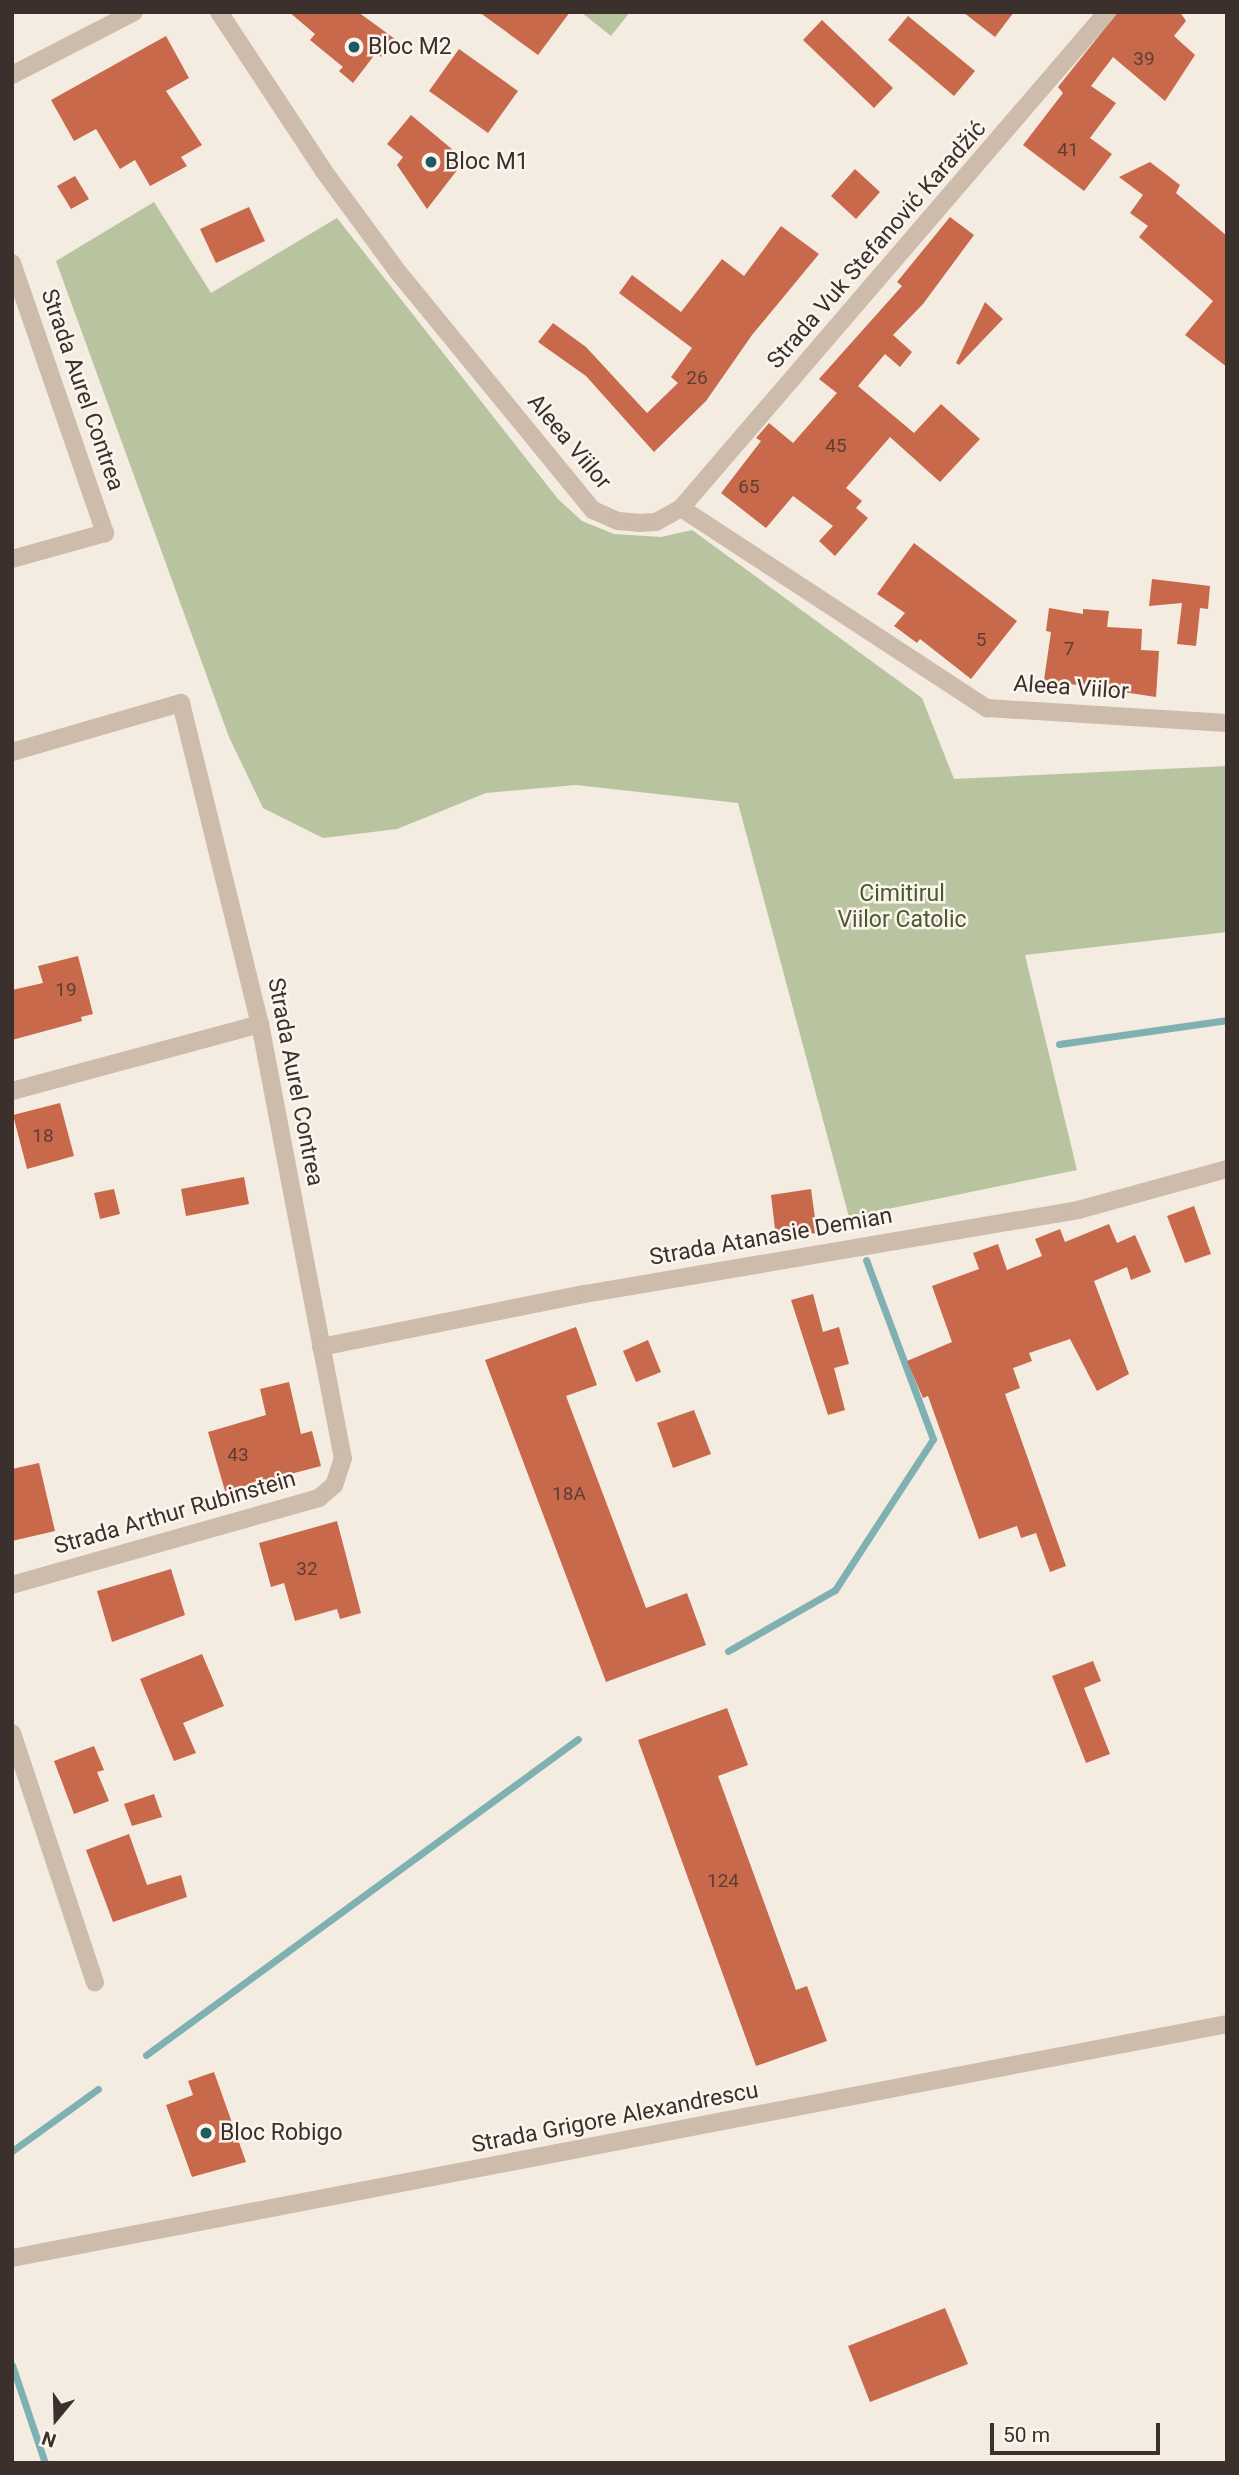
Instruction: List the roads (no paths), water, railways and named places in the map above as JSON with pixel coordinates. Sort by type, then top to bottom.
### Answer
[{"type":"street","points":[[12,75],[134,12]]},
{"type":"street","name":"Aleea Viilor","points":[[219,12],[323,170],[398,272],[593,510],[618,521],[656,522],[681,508],[987,708],[1227,723]]},
{"type":"street","name":"Strada Vuk Stefanović Karadžić","points":[[681,508],[1107,12]]},
{"type":"street","name":"Strada Aurel Contrea","points":[[12,263],[105,533],[12,559]]},
{"type":"street","name":"Strada Aurel Contrea","points":[[12,752],[181,703],[260,1024],[343,1458],[340,1473]]},
{"type":"street","points":[[12,1091],[260,1024]]},
{"type":"street","name":"Strada Atanasie Demian","points":[[321,1347],[585,1294],[1078,1210],[1227,1168]]},
{"type":"street","name":"Strada Arthur Rubinstein","points":[[12,1585],[319,1498],[340,1473]]},
{"type":"street","points":[[12,1733],[95,1983]]},
{"type":"street","name":"Strada Grigore Alexandrescu","points":[[12,2258],[1227,2024]]},
{"type":"waterway","points":[[1059,1044],[1227,1020]]},
{"type":"waterway","points":[[728,1651],[835,1590],[933,1439],[866,1260]]},
{"type":"waterway","points":[[146,2055],[578,1739]]},
{"type":"waterway","points":[[12,2151],[98,2089]]},
{"type":"waterway","points":[[12,2365],[45,2463]]},
{"type":"place","name":"Bloc M2","points":[[354,47]]},
{"type":"place","name":"Bloc M1","points":[[431,162]]},
{"type":"place","name":"Bloc Robigo","points":[[206,2133]]},
{"type":"park label","name":"Cimitirul Viilor Catolic","points":[[902,907]]}]
